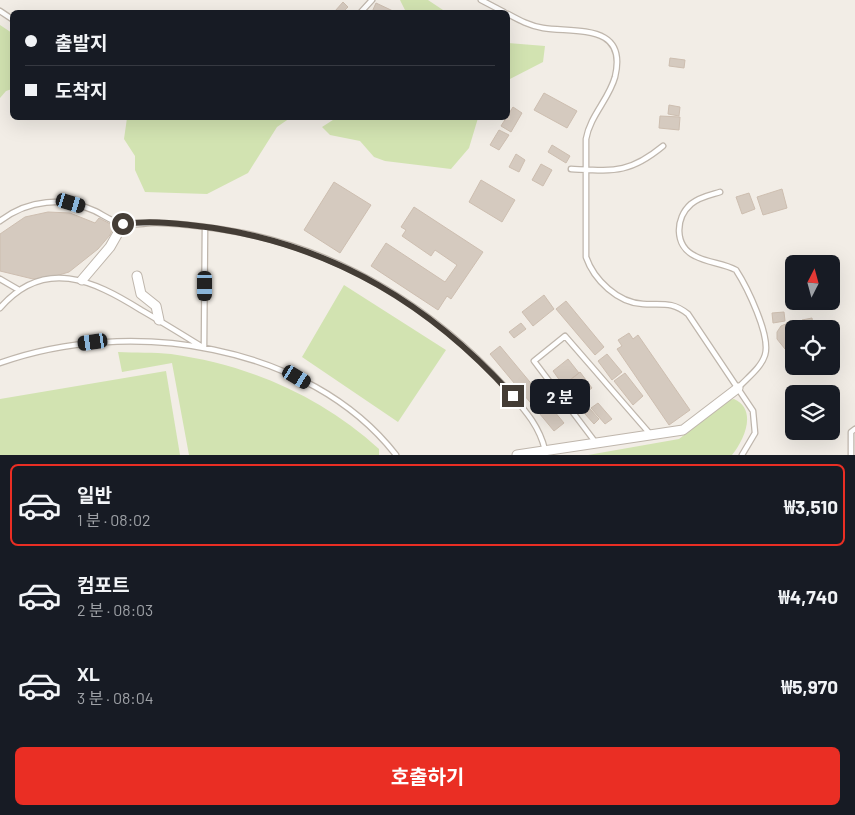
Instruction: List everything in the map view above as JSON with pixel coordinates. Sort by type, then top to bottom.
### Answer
[{"type":"street","points":[[82,280],[110,247],[123,224]]},
{"type":"street","points":[[138,276],[141,294],[156,306],[159,320]]},
{"type":"street","points":[[517,455],[683,430],[738,388]]},
{"type":"lane","points":[[363,10],[372,0]]},
{"type":"lane","points":[[481,0],[500,10]]},
{"type":"lane","points":[[510,15],[527,24],[542,28],[600,34],[613,46],[616,74],[609,92],[588,129],[585,170],[584,244],[586,257],[594,274],[612,291],[633,303],[666,303],[680,308],[688,314],[749,403],[755,421],[755,432],[742,455]]},
{"type":"lane","points":[[572,169],[624,170],[642,161],[662,146]]},
{"type":"lane","points":[[720,192],[701,198],[692,203],[683,212],[679,233],[682,243],[696,257],[728,265],[736,270],[763,331],[767,345],[765,355],[760,365],[738,388]]},
{"type":"lane","points":[[0,221],[26,206],[58,201],[86,207],[123,224],[160,223],[205,227],[243,233],[316,254],[386,288],[440,326],[493,374],[539,428],[546,450]]},
{"type":"lane","points":[[204,348],[205,227]]},
{"type":"lane","points":[[0,308],[19,290],[45,280],[64,277],[82,280],[110,291],[204,348]]},
{"type":"lane","points":[[0,279],[19,290]]},
{"type":"lane","points":[[596,443],[534,361],[565,336],[652,436]]},
{"type":"lane","points":[[0,362],[54,348],[93,342],[154,342],[204,348],[258,361],[297,377],[358,417],[376,432],[396,455]]},
{"type":"lane","points":[[851,455],[851,432],[855,429]]},
{"type":"green space","points":[[400,0],[428,0],[443,10],[405,10]]},
{"type":"green space","points":[[0,25],[10,32],[10,90],[6,91],[0,98]]},
{"type":"green space","points":[[510,43],[545,46],[543,62],[510,79]]},
{"type":"green space","points":[[127,120],[287,120],[277,127],[248,173],[207,194],[145,192],[135,170],[135,156],[124,139]]},
{"type":"green space","points":[[333,120],[477,120],[469,148],[451,169],[385,161],[374,157],[360,141],[330,135],[322,127]]},
{"type":"green space","points":[[344,285],[446,350],[398,422],[302,357]]},
{"type":"green space","points":[[118,352],[171,354],[200,359],[256,375],[282,386],[333,413],[379,449],[379,455],[189,455],[172,363],[122,372]]},
{"type":"green space","points":[[166,371],[180,455],[0,455],[0,399]]},
{"type":"green space","points":[[734,399],[746,410],[747,418],[744,434],[732,455],[588,455],[679,439],[729,400]]},
{"type":"building","points":[[343,2],[348,7],[345,10],[336,10]]},
{"type":"building","points":[[376,3],[391,10],[373,10]]},
{"type":"building","points":[[670,58],[685,60],[684,68],[669,66]]},
{"type":"building","points":[[544,93],[577,111],[567,128],[534,110]]},
{"type":"building","points":[[669,105],[680,107],[679,116],[668,114]]},
{"type":"building","points":[[513,107],[522,113],[511,132],[501,126],[505,120],[510,120],[510,112]]},
{"type":"building","points":[[660,116],[680,117],[679,130],[659,128]]},
{"type":"building","points":[[499,130],[509,135],[499,150],[490,145]]},
{"type":"building","points":[[552,145],[570,156],[566,163],[548,152]]},
{"type":"building","points":[[516,154],[525,160],[519,172],[509,167]]},
{"type":"building","points":[[541,164],[552,170],[543,186],[532,180]]},
{"type":"building","points":[[481,180],[515,200],[502,222],[469,202]]},
{"type":"building","points":[[334,182],[371,205],[340,253],[304,230]]},
{"type":"building","points":[[782,189],[787,208],[763,215],[757,197]]},
{"type":"building","points":[[749,193],[755,209],[742,214],[736,197]]},
{"type":"building","points":[[414,207],[483,252],[451,299],[447,296],[438,310],[371,266],[386,243],[445,282],[457,265],[435,250],[431,256],[402,236],[406,230],[401,227]]},
{"type":"building","points":[[48,212],[70,213],[95,223],[99,218],[114,226],[110,235],[98,249],[69,272],[52,277],[33,279],[0,271],[0,234],[25,217]]},
{"type":"building","points":[[544,295],[554,309],[533,326],[522,312]]},
{"type":"building","points":[[566,301],[604,347],[595,355],[556,309]]},
{"type":"building","points":[[784,312],[785,321],[773,323],[772,313]]},
{"type":"building","points":[[521,323],[526,329],[514,338],[509,332]]},
{"type":"building","points":[[785,324],[785,349],[777,339],[777,332],[781,326]]},
{"type":"building","points":[[629,333],[633,339],[638,335],[690,410],[669,425],[617,349],[622,346],[618,340]]},
{"type":"building","points":[[500,346],[564,423],[554,431],[490,354]]},
{"type":"building","points":[[607,354],[622,372],[612,380],[598,361]]},
{"type":"building","points":[[568,359],[579,373],[563,385],[553,371]]},
{"type":"building","points":[[580,372],[592,388],[575,401],[563,386]]},
{"type":"building","points":[[625,373],[643,396],[633,405],[614,381]]},
{"type":"building","points":[[598,403],[612,419],[605,424],[591,408]]},
{"type":"building","points":[[590,409],[599,419],[594,424],[585,414]]},
{"type":"route","points":[[123,224],[160,223],[188,225],[243,233],[316,254],[379,284],[440,326],[493,374],[513,396]]}]
